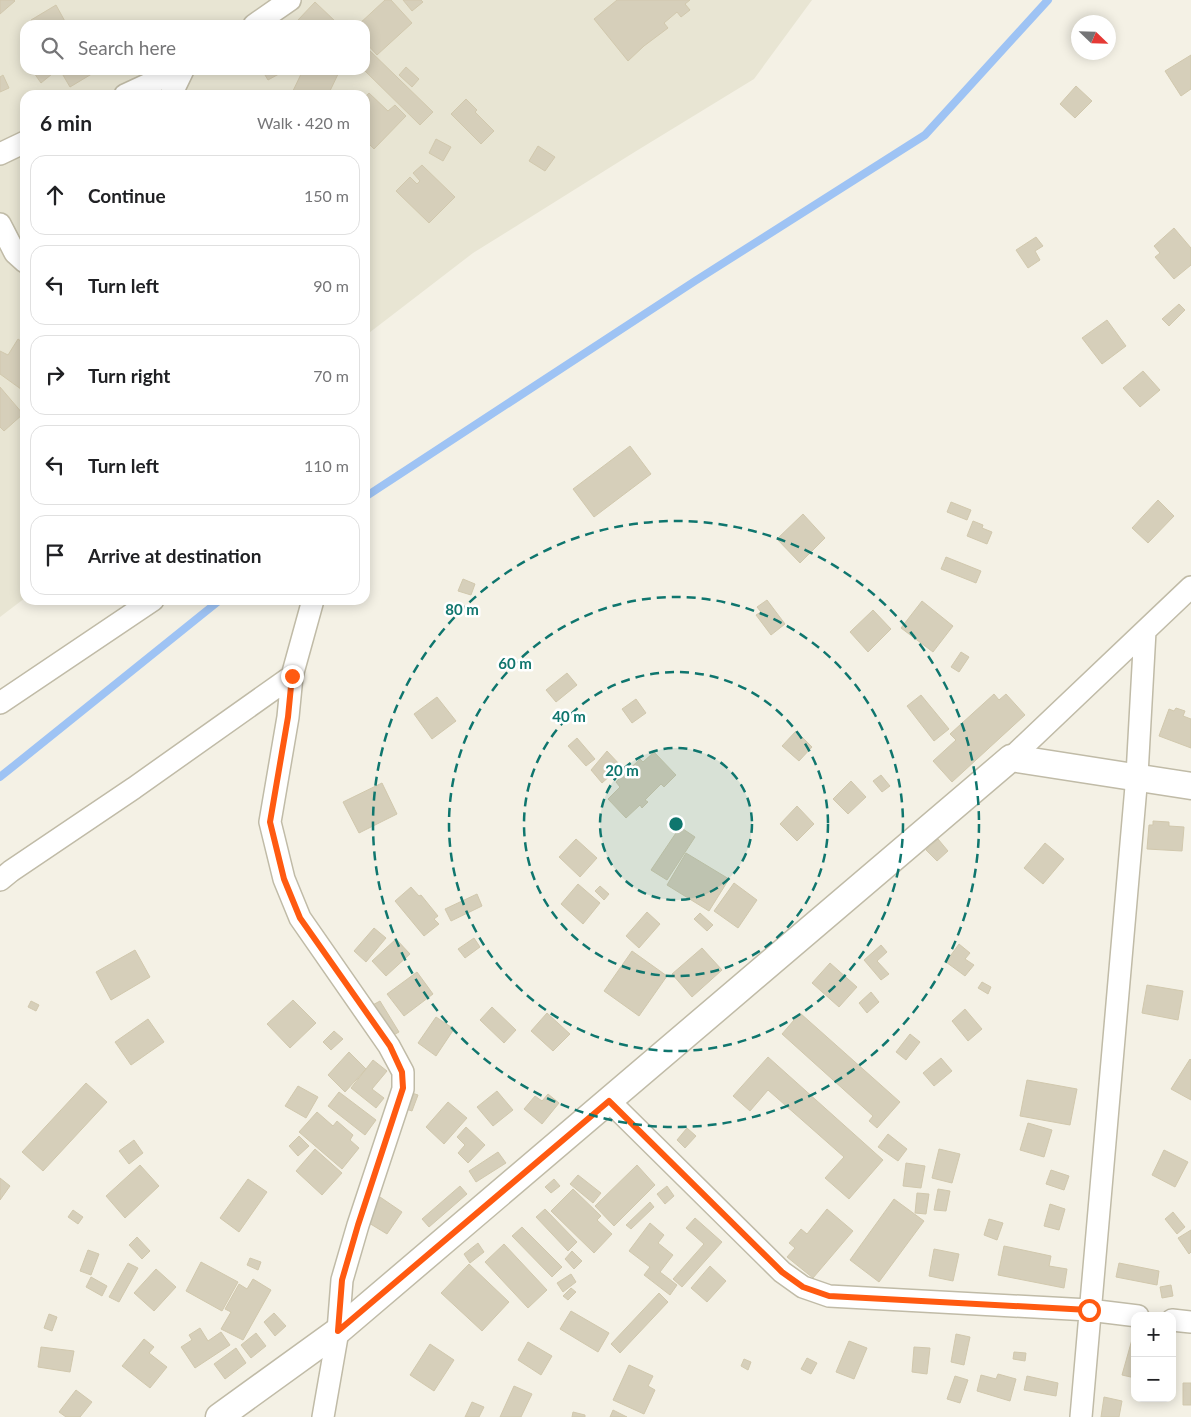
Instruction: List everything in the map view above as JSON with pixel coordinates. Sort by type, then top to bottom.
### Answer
[{"type":"street","points":[[261,20],[290,0]]},
{"type":"street","points":[[136,90],[168,75]]},
{"type":"street","points":[[173,90],[181,75]]},
{"type":"street","points":[[0,154],[20,144]]},
{"type":"street","points":[[0,224],[15,252],[20,257]]},
{"type":"street","points":[[219,1417],[338,1331],[1011,758],[1191,587]]},
{"type":"street","points":[[0,703],[146,605]]},
{"type":"street","points":[[312,605],[292,676],[288,717],[270,822],[284,879],[300,918],[390,1046],[402,1072],[403,1088],[342,1280],[338,1331],[322,1417]]},
{"type":"street","points":[[1081,1417],[1137,778],[1145,631]]},
{"type":"street","points":[[0,880],[292,676]]},
{"type":"street","points":[[1011,758],[1191,786]]},
{"type":"street","points":[[609,1101],[782,1272],[803,1287],[829,1296],[1089,1310],[1131,1315]]},
{"type":"street","points":[[1176,1320],[1191,1322]]},
{"type":"shaded area","points":[[0,0],[812,0],[754,79],[473,253],[370,332],[370,90],[20,90],[20,602],[0,617]]},
{"type":"building","points":[[0,0],[14,0],[15,1],[0,14]]},
{"type":"building","points":[[385,0],[391,0],[412,23],[377,55],[370,47],[370,20],[363,20]]},
{"type":"building","points":[[403,0],[421,0],[423,2],[412,11]]},
{"type":"building","points":[[617,0],[690,0],[685,4],[690,10],[681,17],[677,12],[664,23],[668,28],[628,61],[594,19]]},
{"type":"building","points":[[315,2],[334,20],[298,20]]},
{"type":"building","points":[[56,5],[64,20],[31,20]]},
{"type":"building","points":[[370,51],[433,112],[420,125],[369,75]]},
{"type":"building","points":[[1191,55],[1191,89],[1181,96],[1165,71]]},
{"type":"building","points":[[406,67],[419,79],[412,87],[399,75]]},
{"type":"building","points":[[3,75],[9,88],[0,92],[0,77]]},
{"type":"building","points":[[35,75],[51,75],[41,83]]},
{"type":"building","points":[[63,75],[90,75],[70,87]]},
{"type":"building","points":[[265,75],[277,75],[268,80]]},
{"type":"building","points":[[301,75],[338,75],[330,90],[293,90]]},
{"type":"building","points":[[1076,86],[1092,101],[1075,118],[1060,104]]},
{"type":"building","points":[[370,94],[388,111],[395,105],[406,116],[374,149],[370,145]]},
{"type":"building","points":[[466,99],[477,110],[475,112],[494,131],[481,144],[451,114]]},
{"type":"building","points":[[436,139],[451,147],[443,161],[429,153]]},
{"type":"building","points":[[538,146],[555,157],[545,171],[529,161]]},
{"type":"building","points":[[422,165],[455,197],[429,223],[396,191],[410,177],[417,184],[420,181],[413,173]]},
{"type":"building","points":[[1174,228],[1191,248],[1191,265],[1174,279],[1155,257],[1160,253],[1154,246]]},
{"type":"building","points":[[1036,237],[1043,246],[1035,251],[1040,260],[1028,268],[1016,250]]},
{"type":"building","points":[[1179,304],[1185,310],[1169,326],[1162,319]]},
{"type":"building","points":[[1107,320],[1126,346],[1102,364],[1082,338]]},
{"type":"building","points":[[18,339],[20,340],[20,388],[0,374],[0,351],[8,355]]},
{"type":"building","points":[[1143,371],[1160,390],[1140,407],[1123,388]]},
{"type":"building","points":[[0,387],[20,410],[20,417],[4,431],[0,427]]},
{"type":"building","points":[[630,446],[651,474],[594,517],[573,489]]},
{"type":"building","points":[[1158,500],[1174,516],[1148,543],[1132,528]]},
{"type":"building","points":[[951,502],[971,510],[967,520],[947,512]]},
{"type":"building","points":[[803,514],[825,538],[800,563],[777,539]]},
{"type":"building","points":[[973,521],[983,525],[982,528],[992,532],[987,544],[967,536]]},
{"type":"building","points":[[946,557],[981,571],[976,583],[941,569]]},
{"type":"building","points":[[463,579],[475,584],[471,595],[458,591]]},
{"type":"building","points":[[767,600],[785,624],[771,635],[756,615],[761,612],[757,607]]},
{"type":"building","points":[[922,601],[953,626],[933,652],[901,628]]},
{"type":"building","points":[[873,610],[891,629],[868,652],[850,632]]},
{"type":"building","points":[[961,652],[969,657],[959,672],[951,667]]},
{"type":"building","points":[[567,673],[577,685],[556,702],[546,690]]},
{"type":"building","points":[[994,694],[999,700],[1006,694],[1025,715],[952,782],[933,761],[956,740],[950,734]]},
{"type":"building","points":[[921,695],[949,729],[934,741],[907,706]]},
{"type":"building","points":[[437,697],[456,721],[432,739],[414,714]]},
{"type":"building","points":[[636,699],[646,713],[632,723],[622,709]]},
{"type":"building","points":[[1176,708],[1185,711],[1183,716],[1191,719],[1191,748],[1159,736],[1169,709],[1174,711]]},
{"type":"building","points":[[796,731],[812,747],[799,761],[782,746]]},
{"type":"building","points":[[577,738],[595,759],[586,766],[568,746]]},
{"type":"building","points":[[607,751],[621,766],[602,783],[591,770]]},
{"type":"building","points":[[654,752],[676,775],[664,787],[661,784],[645,800],[648,802],[642,808],[640,805],[626,818],[608,799],[620,787],[616,782],[640,759],[643,762]]},
{"type":"building","points":[[881,775],[890,786],[882,792],[873,781]]},
{"type":"building","points":[[851,781],[866,797],[848,814],[833,799]]},
{"type":"building","points":[[382,783],[397,814],[359,833],[343,802]]},
{"type":"building","points":[[797,806],[814,824],[797,841],[780,824]]},
{"type":"building","points":[[1153,821],[1169,822],[1169,826],[1184,827],[1182,851],[1147,849],[1149,825],[1153,825]]},
{"type":"building","points":[[680,827],[695,837],[667,880],[651,870]]},
{"type":"building","points":[[576,839],[597,858],[580,877],[559,857]]},
{"type":"building","points":[[938,839],[948,851],[937,861],[926,850]]},
{"type":"building","points":[[1045,843],[1064,859],[1043,884],[1024,868]]},
{"type":"building","points":[[686,853],[729,879],[709,911],[667,885]]},
{"type":"building","points":[[734,883],[757,900],[738,928],[714,911]]},
{"type":"building","points":[[578,884],[600,903],[583,924],[561,904]]},
{"type":"building","points":[[600,886],[609,894],[604,900],[595,891]]},
{"type":"building","points":[[411,887],[419,896],[421,895],[438,916],[434,919],[439,924],[424,936],[395,901]]},
{"type":"building","points":[[477,894],[482,906],[451,921],[445,909]]},
{"type":"building","points":[[647,912],[660,924],[639,948],[626,936]]},
{"type":"building","points":[[700,913],[713,925],[707,931],[694,919]]},
{"type":"building","points":[[374,928],[386,938],[366,962],[354,951]]},
{"type":"building","points":[[474,938],[480,947],[465,958],[458,949]]},
{"type":"building","points":[[396,939],[410,954],[386,976],[372,961]]},
{"type":"building","points":[[959,944],[970,953],[965,959],[974,965],[965,976],[946,962]]},
{"type":"building","points":[[881,945],[887,952],[877,961],[889,974],[881,980],[864,960]]},
{"type":"building","points":[[702,948],[722,970],[692,997],[672,974]]},
{"type":"building","points":[[135,950],[150,977],[111,1000],[96,972]]},
{"type":"building","points":[[632,951],[667,976],[639,1016],[604,991]]},
{"type":"building","points":[[830,963],[857,987],[839,1007],[812,983]]},
{"type":"building","points":[[417,972],[433,994],[404,1016],[387,994]]},
{"type":"building","points":[[982,982],[991,987],[988,994],[978,988]]},
{"type":"building","points":[[1147,985],[1183,991],[1178,1020],[1142,1013]]},
{"type":"building","points":[[871,992],[879,1002],[867,1013],[859,1003]]},
{"type":"building","points":[[293,1000],[316,1023],[290,1048],[267,1024]]},
{"type":"building","points":[[31,1001],[39,1005],[36,1011],[28,1007]]},
{"type":"building","points":[[380,1001],[399,1032],[388,1038],[369,1007]]},
{"type":"building","points":[[492,1007],[516,1030],[504,1043],[480,1020]]},
{"type":"building","points":[[965,1009],[982,1029],[968,1041],[952,1021]]},
{"type":"building","points":[[547,1013],[570,1034],[553,1051],[531,1031]]},
{"type":"building","points":[[800,1013],[900,1102],[877,1128],[869,1121],[873,1116],[782,1034]]},
{"type":"building","points":[[436,1017],[454,1029],[436,1056],[418,1043]]},
{"type":"building","points":[[148,1019],[164,1042],[131,1065],[115,1042]]},
{"type":"building","points":[[334,1031],[343,1039],[331,1050],[323,1042]]},
{"type":"building","points":[[910,1034],[920,1042],[906,1060],[896,1052]]},
{"type":"building","points":[[349,1052],[366,1069],[345,1092],[328,1075]]},
{"type":"building","points":[[768,1057],[883,1160],[849,1199],[825,1178],[844,1157],[768,1090],[750,1111],[733,1096]]},
{"type":"building","points":[[941,1058],[952,1071],[934,1086],[923,1073]]},
{"type":"building","points":[[373,1060],[387,1071],[372,1089],[384,1098],[376,1108],[351,1088]]},
{"type":"building","points":[[1191,1060],[1191,1100],[1171,1089]]},
{"type":"building","points":[[1027,1080],[1077,1089],[1070,1125],[1020,1116]]},
{"type":"building","points":[[86,1083],[107,1102],[43,1171],[22,1152]]},
{"type":"building","points":[[298,1086],[318,1097],[306,1118],[285,1106]]},
{"type":"building","points":[[406,1091],[418,1095],[412,1111],[400,1107]]},
{"type":"building","points":[[497,1091],[513,1110],[493,1126],[477,1107]]},
{"type":"building","points":[[339,1092],[376,1120],[365,1135],[328,1106]]},
{"type":"building","points":[[548,1094],[559,1103],[542,1124],[524,1109],[535,1096],[542,1101]]},
{"type":"building","points":[[448,1102],[467,1118],[444,1144],[426,1127]]},
{"type":"building","points":[[317,1112],[333,1126],[337,1121],[353,1135],[350,1140],[359,1148],[342,1169],[299,1132]]},
{"type":"building","points":[[1028,1123],[1052,1130],[1044,1157],[1020,1150]]},
{"type":"building","points":[[466,1127],[485,1145],[468,1163],[458,1153],[465,1145],[457,1137]]},
{"type":"building","points":[[687,1128],[696,1136],[685,1148],[677,1140]]},
{"type":"building","points":[[888,1134],[907,1149],[898,1161],[878,1147]]},
{"type":"building","points":[[299,1136],[309,1146],[298,1156],[289,1146]]},
{"type":"building","points":[[134,1140],[143,1153],[129,1164],[119,1151]]},
{"type":"building","points":[[315,1149],[342,1173],[322,1195],[296,1171]]},
{"type":"building","points":[[939,1149],[960,1154],[952,1183],[932,1178]]},
{"type":"building","points":[[1164,1150],[1188,1162],[1175,1187],[1152,1175]]},
{"type":"building","points":[[498,1152],[506,1163],[476,1182],[469,1171]]},
{"type":"building","points":[[906,1163],[925,1166],[921,1188],[903,1186]]},
{"type":"building","points":[[140,1165],[159,1186],[125,1218],[106,1196]]},
{"type":"building","points":[[637,1165],[655,1185],[614,1226],[595,1206]]},
{"type":"building","points":[[1051,1170],[1069,1176],[1064,1190],[1046,1184]]},
{"type":"building","points":[[578,1175],[601,1193],[593,1203],[570,1184]]},
{"type":"building","points":[[0,1178],[10,1186],[0,1200]]},
{"type":"building","points":[[248,1179],[267,1192],[239,1232],[220,1218]]},
{"type":"building","points":[[554,1179],[560,1186],[551,1193],[545,1187]]},
{"type":"building","points":[[460,1186],[467,1194],[429,1227],[422,1219]]},
{"type":"building","points":[[667,1186],[674,1196],[665,1204],[657,1194]]},
{"type":"building","points":[[573,1189],[601,1216],[597,1220],[612,1234],[594,1253],[551,1211]]},
{"type":"building","points":[[938,1189],[950,1191],[946,1211],[934,1210]]},
{"type":"building","points":[[917,1193],[929,1194],[926,1214],[915,1213]]},
{"type":"building","points":[[380,1197],[402,1212],[387,1234],[364,1220]]},
{"type":"building","points":[[894,1199],[924,1221],[879,1282],[850,1260]]},
{"type":"building","points":[[650,1202],[654,1207],[631,1229],[626,1225]]},
{"type":"building","points":[[1050,1204],[1065,1209],[1059,1230],[1044,1226]]},
{"type":"building","points":[[545,1209],[577,1242],[568,1251],[536,1217]]},
{"type":"building","points":[[827,1209],[853,1231],[813,1278],[787,1257],[795,1248],[789,1243],[801,1229],[807,1234]]},
{"type":"building","points":[[73,1210],[83,1217],[78,1224],[68,1217]]},
{"type":"building","points":[[1173,1212],[1185,1227],[1177,1234],[1165,1219]]},
{"type":"building","points":[[695,1218],[722,1242],[682,1287],[673,1279],[704,1244],[686,1228]]},
{"type":"building","points":[[989,1219],[1003,1223],[997,1240],[984,1235]]},
{"type":"building","points":[[650,1223],[664,1235],[658,1243],[673,1255],[660,1272],[677,1285],[670,1295],[644,1275],[650,1267],[629,1251]]},
{"type":"building","points":[[522,1227],[562,1267],[552,1277],[512,1236]]},
{"type":"building","points":[[1191,1230],[1191,1252],[1189,1254],[1178,1238]]},
{"type":"building","points":[[137,1237],[150,1251],[142,1259],[129,1245]]},
{"type":"building","points":[[478,1243],[484,1252],[470,1263],[464,1254]]},
{"type":"building","points":[[504,1244],[547,1290],[528,1308],[485,1262]]},
{"type":"building","points":[[1004,1246],[1051,1256],[1049,1266],[1067,1269],[1064,1288],[998,1275]]},
{"type":"building","points":[[934,1249],[959,1254],[953,1281],[929,1276]]},
{"type":"building","points":[[88,1250],[99,1254],[91,1275],[80,1271]]},
{"type":"building","points":[[572,1251],[582,1261],[574,1269],[565,1259]]},
{"type":"building","points":[[250,1258],[261,1262],[258,1270],[247,1265]]},
{"type":"building","points":[[201,1262],[238,1282],[222,1311],[186,1291]]},
{"type":"building","points":[[128,1263],[138,1268],[119,1302],[109,1297]]},
{"type":"building","points":[[1119,1263],[1159,1271],[1157,1285],[1116,1277]]},
{"type":"building","points":[[469,1264],[509,1302],[482,1331],[441,1293]]},
{"type":"building","points":[[710,1266],[726,1281],[707,1302],[691,1288]]},
{"type":"building","points":[[156,1269],[176,1287],[154,1311],[134,1293]]},
{"type":"building","points":[[571,1274],[576,1282],[563,1292],[557,1283]]},
{"type":"building","points":[[91,1277],[107,1286],[102,1296],[86,1287]]},
{"type":"building","points":[[253,1279],[271,1290],[243,1340],[221,1329],[231,1312],[225,1309],[239,1284],[247,1289]]},
{"type":"building","points":[[1171,1285],[1173,1296],[1162,1298],[1160,1287]]},
{"type":"building","points":[[571,1288],[576,1292],[568,1300],[563,1296]]},
{"type":"building","points":[[659,1293],[668,1302],[620,1353],[611,1344]]},
{"type":"building","points":[[571,1311],[609,1333],[598,1352],[560,1329]]},
{"type":"building","points":[[274,1313],[286,1326],[275,1336],[264,1322]]},
{"type":"building","points":[[49,1314],[57,1317],[52,1331],[44,1328]]},
{"type":"building","points":[[200,1328],[208,1341],[221,1332],[230,1345],[195,1368],[181,1347],[192,1340],[189,1335]]},
{"type":"building","points":[[256,1333],[266,1346],[251,1358],[241,1345]]},
{"type":"building","points":[[956,1334],[970,1337],[964,1365],[951,1362]]},
{"type":"building","points":[[144,1339],[154,1347],[149,1353],[167,1367],[150,1388],[122,1366]]},
{"type":"building","points":[[849,1341],[867,1348],[854,1379],[836,1372]]},
{"type":"building","points":[[528,1342],[552,1356],[541,1375],[518,1360]]},
{"type":"building","points":[[1131,1343],[1131,1377],[1122,1375]]},
{"type":"building","points":[[430,1344],[454,1360],[434,1391],[410,1375]]},
{"type":"building","points":[[41,1347],[74,1351],[70,1372],[38,1367]]},
{"type":"building","points":[[914,1347],[930,1348],[927,1374],[912,1372]]},
{"type":"building","points":[[236,1348],[246,1363],[225,1379],[214,1364]]},
{"type":"building","points":[[1014,1352],[1026,1353],[1025,1361],[1013,1359]]},
{"type":"building","points":[[807,1358],[817,1363],[811,1374],[801,1369]]},
{"type":"building","points":[[744,1359],[751,1362],[748,1370],[741,1366]]},
{"type":"building","points":[[629,1365],[653,1376],[648,1386],[655,1390],[644,1414],[613,1400]]},
{"type":"building","points":[[998,1374],[1016,1379],[1010,1401],[977,1391],[981,1375],[996,1379]]},
{"type":"building","points":[[955,1376],[968,1380],[960,1403],[947,1399]]},
{"type":"building","points":[[1027,1376],[1058,1383],[1056,1396],[1024,1390]]},
{"type":"building","points":[[1183,1383],[1191,1383],[1191,1405],[1183,1405]]},
{"type":"building","points":[[514,1386],[532,1394],[521,1417],[500,1417]]},
{"type":"building","points":[[76,1390],[92,1402],[80,1417],[66,1417],[59,1412]]},
{"type":"building","points":[[1104,1397],[1122,1401],[1119,1417],[1101,1417]]},
{"type":"building","points":[[472,1402],[484,1407],[479,1417],[465,1417]]},
{"type":"building","points":[[613,1410],[627,1417],[610,1417]]},
{"type":"building","points":[[573,1412],[585,1415],[585,1417],[572,1417]]},
{"type":"waterway","points":[[370,494],[695,281],[925,135],[1048,0]]},
{"type":"waterway","points":[[0,777],[214,605]]},
{"type":"route","points":[[292,676],[288,717],[270,822],[284,879],[300,918],[390,1046],[402,1072],[403,1088],[342,1280],[338,1331],[609,1101],[782,1272],[803,1287],[829,1296],[1089,1310]]}]
